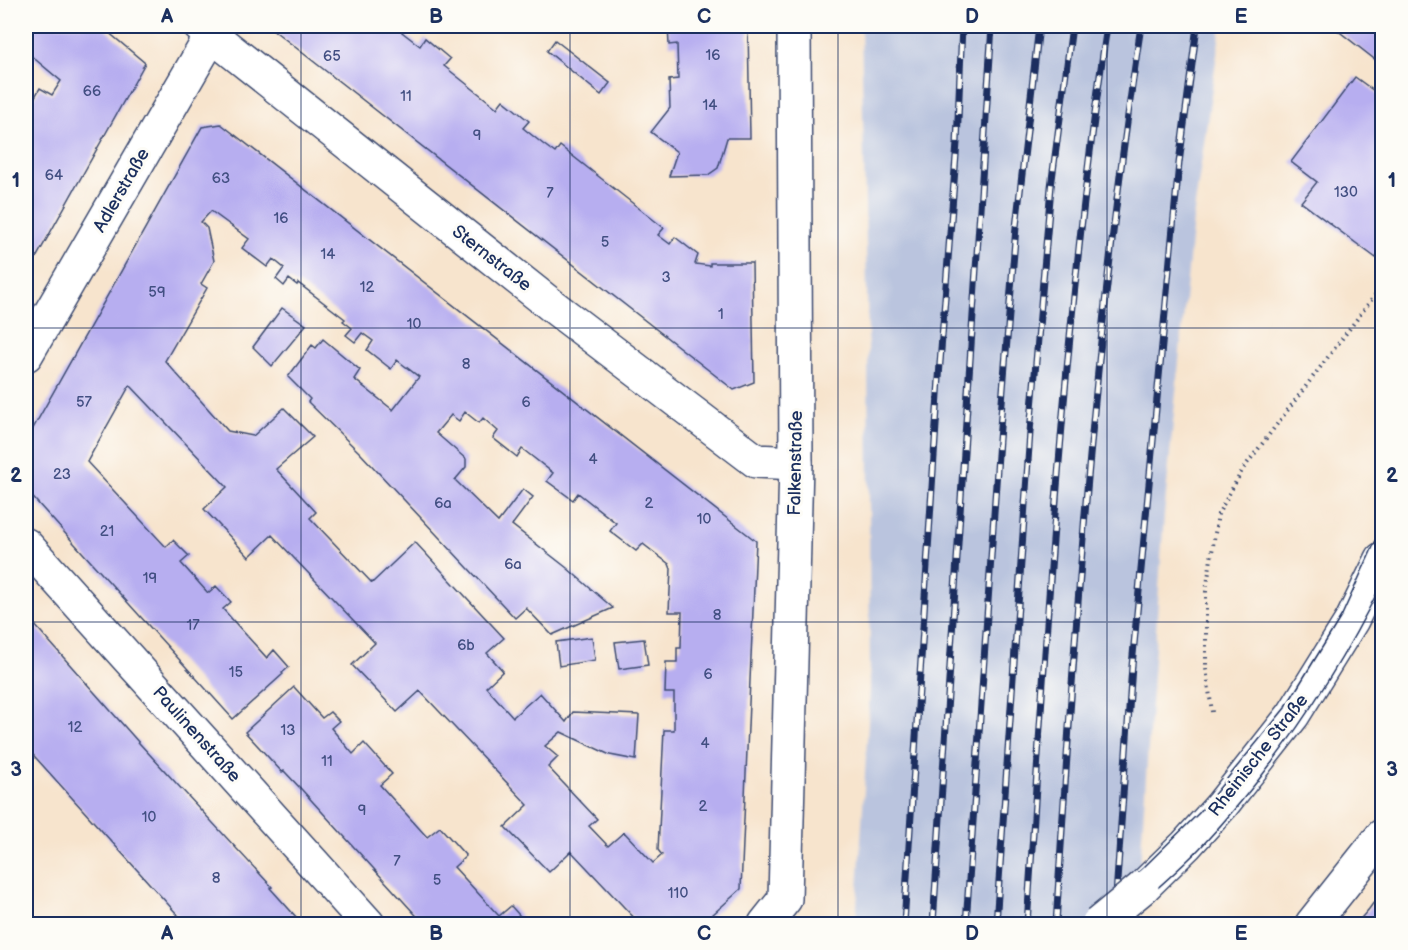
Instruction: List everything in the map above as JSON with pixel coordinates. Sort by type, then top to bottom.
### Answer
[{"type":"street","name":"Falkenstraße","points":[[765,924],[785,899],[796,463],[794,26]]},
{"type":"street","name":"Sternstraße","points":[[210,29],[555,308],[756,461],[796,463]]},
{"type":"street","name":"Adlerstraße","points":[[26,355],[210,29]]},
{"type":"street","name":"Paulinenstraße","points":[[26,545],[368,924]]},
{"type":"street","name":"Rheinische Straße","points":[[1098,924],[1142,888],[1186,845],[1222,805],[1293,714],[1352,620],[1383,559]]},
{"type":"street","points":[[1312,924],[1383,836]]},
{"type":"path","points":[[1212,712],[1206,668],[1206,591],[1218,514],[1243,469],[1383,286]]},
{"type":"shaded area","points":[[861,26],[1221,26],[1193,219],[1164,515],[1136,924],[856,924],[870,689],[868,335]]},
{"type":"building","points":[[26,26],[101,26],[145,63],[26,276],[26,112],[40,88],[52,95],[61,81],[30,55],[26,56]]},
{"type":"building","points":[[272,26],[371,26],[377,31],[381,26],[394,26],[420,46],[425,38],[450,59],[444,66],[497,108],[503,100],[529,121],[523,128],[543,144],[555,153],[560,146],[664,228],[658,235],[670,244],[675,237],[698,255],[695,264],[710,266],[710,263],[752,263],[754,382],[734,390],[272,29]]},
{"type":"building","points":[[668,26],[748,26],[750,138],[727,138],[718,168],[708,175],[669,176],[677,152],[651,132],[670,108],[669,80],[678,79],[677,44],[669,45]]},
{"type":"building","points":[[1338,26],[1382,26],[1382,65],[1336,29]]},
{"type":"building","points":[[555,40],[610,83],[601,95],[547,51]]},
{"type":"building","points":[[1355,77],[1381,96],[1382,94],[1382,249],[1376,258],[1301,202],[1317,182],[1291,162]]},
{"type":"building","points":[[221,124],[756,541],[741,889],[702,924],[640,924],[571,851],[549,872],[505,827],[528,805],[420,691],[397,712],[352,665],[375,643],[272,535],[249,557],[204,509],[227,487],[130,385],[87,462],[166,547],[173,540],[189,556],[181,563],[208,593],[216,586],[231,602],[223,609],[267,658],[274,650],[289,667],[283,674],[233,719],[26,490],[26,441],[202,127]],"holes":[[[211,211],[249,239],[242,248],[267,267],[273,259],[284,268],[276,279],[284,286],[289,279],[297,285],[298,283],[345,319],[343,321],[352,328],[346,335],[355,342],[362,333],[373,341],[367,350],[391,369],[397,360],[419,377],[393,410],[354,379],[360,370],[323,339],[316,348],[312,345],[288,377],[310,399],[308,402],[360,453],[515,618],[526,608],[552,635],[613,608],[512,525],[533,497],[523,489],[498,522],[455,480],[466,467],[466,459],[436,433],[451,415],[459,421],[465,412],[479,423],[483,418],[498,431],[493,438],[517,457],[522,449],[553,473],[547,481],[573,500],[578,493],[616,523],[610,531],[636,551],[643,544],[669,564],[671,569],[669,612],[682,612],[681,648],[677,648],[677,662],[666,662],[665,693],[674,693],[674,730],[664,730],[658,850],[662,855],[653,863],[624,832],[608,846],[589,826],[597,819],[548,767],[558,757],[545,746],[561,732],[610,755],[636,760],[639,715],[573,712],[566,722],[540,693],[513,717],[486,687],[503,671],[487,653],[504,638],[415,542],[372,583],[310,518],[316,512],[276,469],[313,437],[284,408],[253,436],[228,431],[165,361],[207,288],[201,284],[214,261],[207,228],[201,222]]]},
{"type":"building","points":[[282,308],[306,325],[272,366],[253,347]]},
{"type":"building","points":[[26,615],[140,744],[272,887],[270,888],[297,918],[289,924],[186,924],[26,747]]},
{"type":"building","points":[[592,637],[595,660],[559,666],[556,642]]},
{"type":"building","points":[[644,639],[648,665],[619,669],[615,642]]},
{"type":"building","points":[[294,687],[322,718],[330,712],[339,721],[331,728],[353,754],[364,743],[392,774],[380,785],[427,837],[440,827],[466,856],[454,867],[499,916],[511,906],[527,924],[424,924],[302,790],[245,732]]},
{"type":"building","points":[[1382,891],[1382,924],[1356,924],[1369,909]]},
{"type":"tram line","points":[[1082,924],[1199,813],[1285,708],[1342,615],[1382,527]]},
{"type":"tram line","points":[[1116,924],[1190,858],[1253,787],[1323,689],[1382,583]]},
{"type":"railway","points":[[904,924],[940,363],[957,143],[962,26]]},
{"type":"railway","points":[[933,924],[992,26]]},
{"type":"railway","points":[[966,924],[1016,227],[1039,26]]},
{"type":"railway","points":[[996,924],[1030,432],[1051,187],[1072,26]]},
{"type":"railway","points":[[1027,924],[1058,474],[1079,250],[1107,26]]},
{"type":"railway","points":[[1056,924],[1088,474],[1111,249],[1141,26]]},
{"type":"railway","points":[[1114,924],[1132,666],[1179,163],[1197,26]]}]
